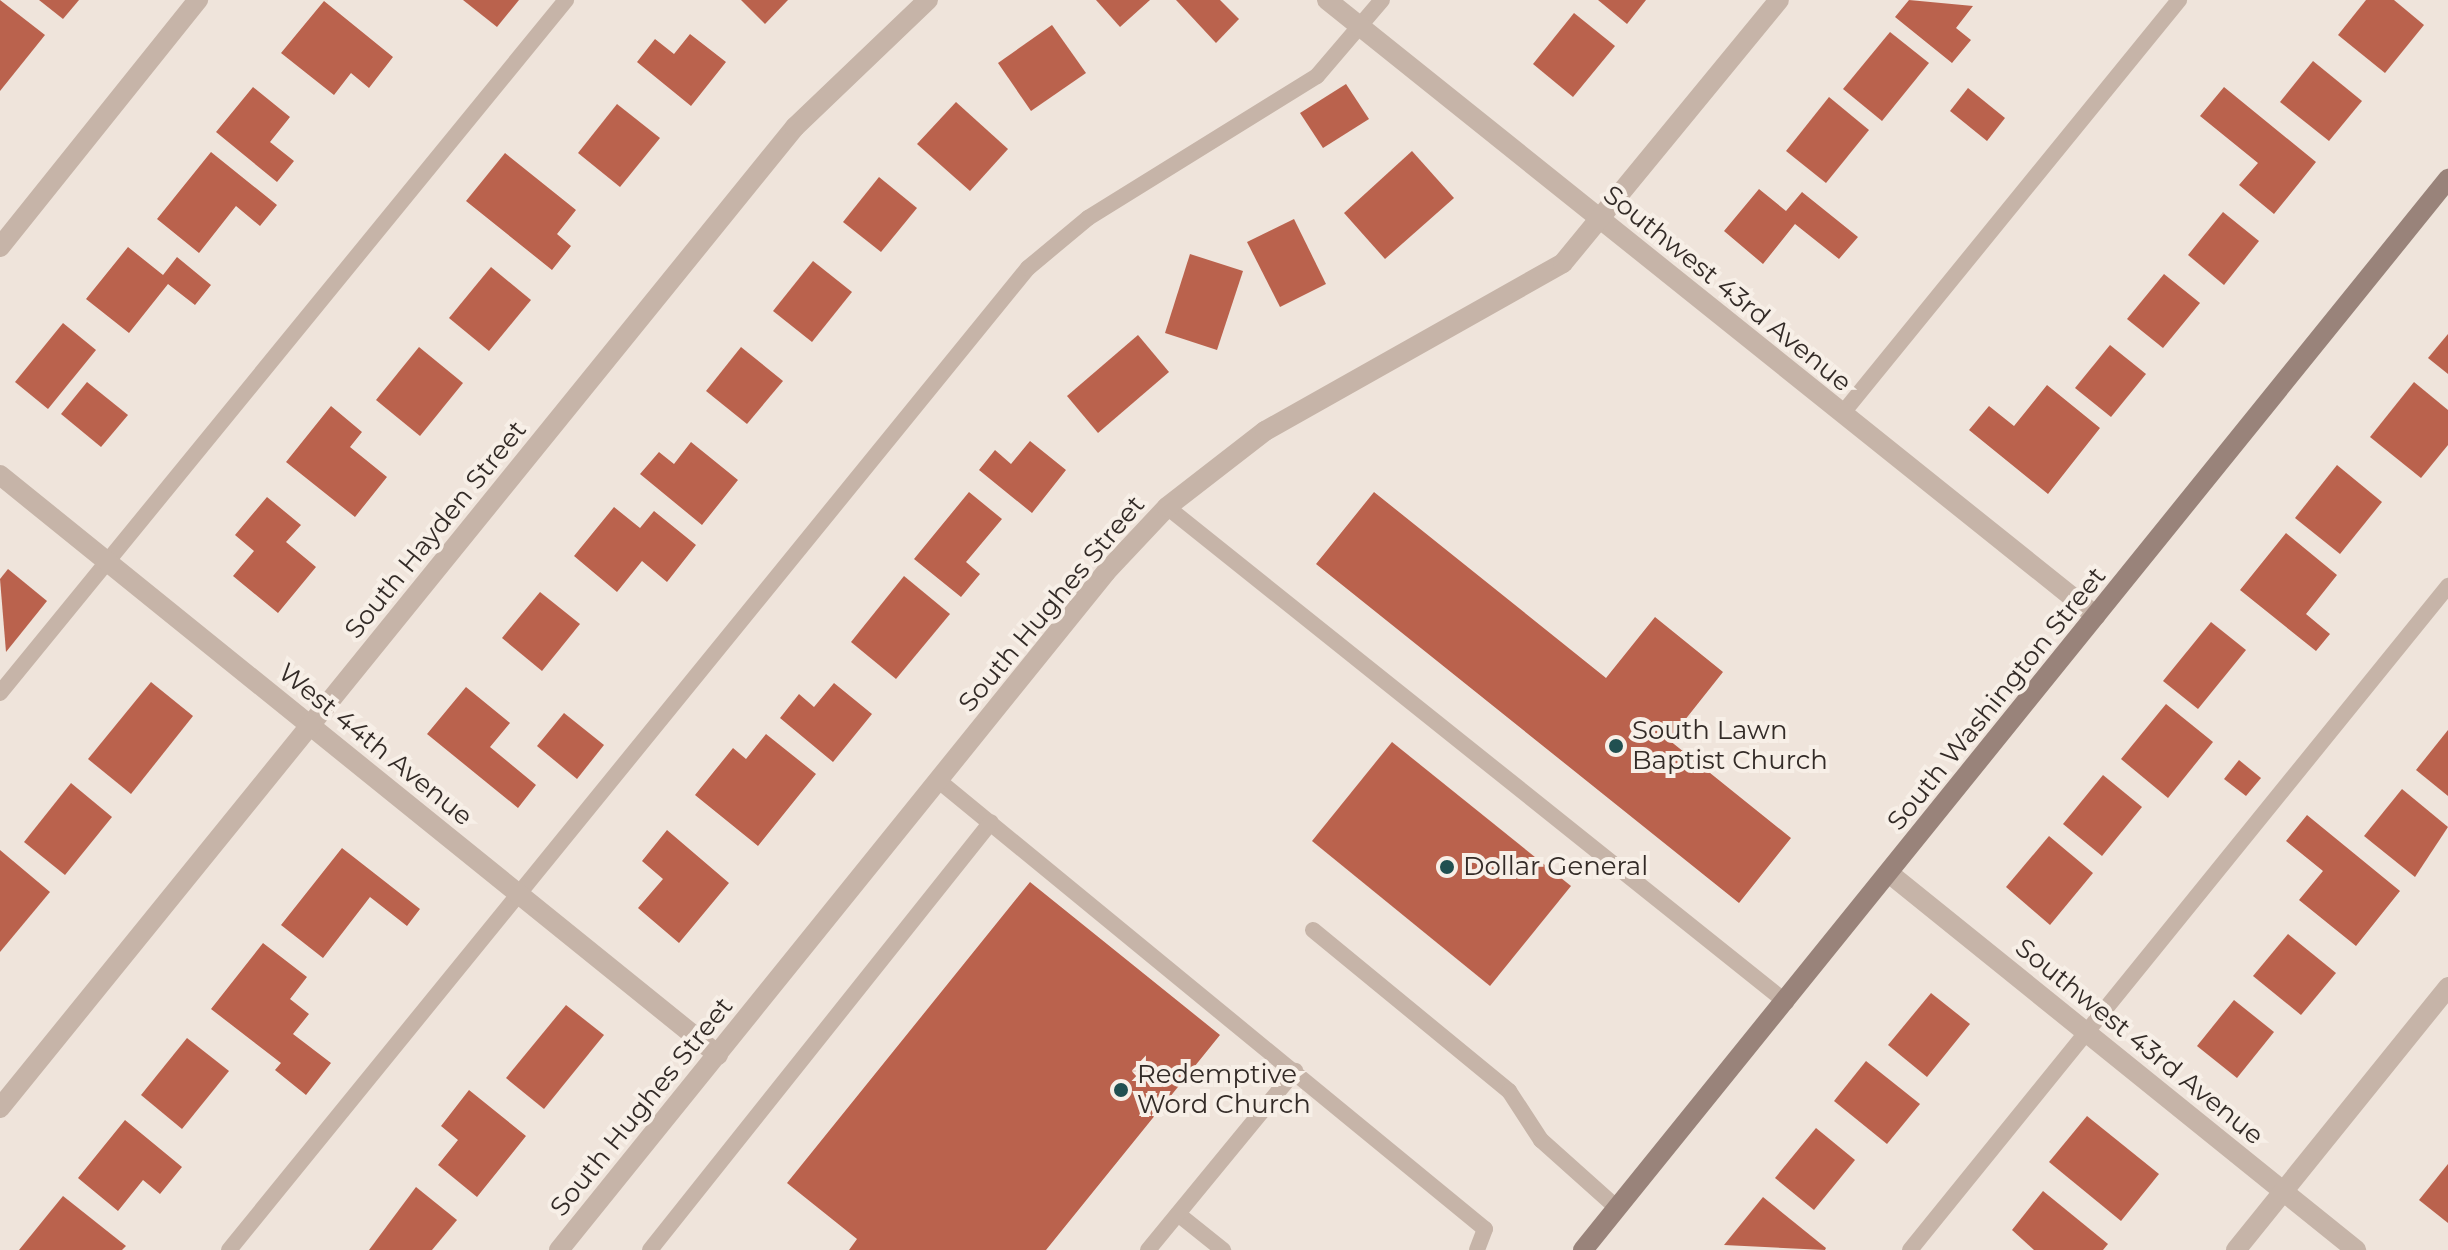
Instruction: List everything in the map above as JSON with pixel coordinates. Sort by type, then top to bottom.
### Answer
[{"type":"main road","name":"South Washington Street","points":[[1583,1250],[1890,874],[2448,179]]},
{"type":"street","points":[[0,247],[198,0]]},
{"type":"street","name":"South Hayden Street","points":[[0,1108],[795,127],[928,0]]},
{"type":"street","name":"Southwest 43rd Avenue","points":[[1327,0],[2096,616]]},
{"type":"street","name":"South Hughes Street","points":[[559,1250],[939,781],[1167,507],[1265,431],[1533,283],[1602,222],[1779,0]]},
{"type":"street","name":"West 44th Avenue","points":[[0,475],[718,1055]]},
{"type":"street","name":"Southwest 43rd Avenue","points":[[1890,874],[2356,1250]]},
{"type":"street","points":[[2236,1250],[2448,987]]},
{"type":"lane","points":[[0,693],[566,0]]},
{"type":"lane","points":[[229,1250],[515,891],[1028,268],[1088,218],[1317,76],[1382,0]]},
{"type":"lane","points":[[1842,414],[2179,0]]},
{"type":"lane","points":[[1167,507],[1786,1002]]},
{"type":"lane","points":[[1910,1250],[2448,586]]},
{"type":"lane","points":[[939,781],[1485,1229],[1477,1250]]},
{"type":"lane","points":[[650,1250],[991,822]]},
{"type":"lane","points":[[1313,930],[1509,1091],[1541,1140],[1617,1208]]},
{"type":"lane","points":[[1148,1250],[1295,1071]]},
{"type":"lane","points":[[1178,1214],[1223,1250]]},
{"type":"building","points":[[0,0],[45,35],[0,91]]},
{"type":"building","points":[[39,0],[79,0],[63,19]]},
{"type":"building","points":[[463,0],[519,0],[497,27]]},
{"type":"building","points":[[741,0],[788,0],[765,24]]},
{"type":"building","points":[[1096,0],[1150,0],[1120,27]]},
{"type":"building","points":[[1176,0],[1220,0],[1239,19],[1216,43]]},
{"type":"building","points":[[1598,0],[1646,0],[1627,24]]},
{"type":"building","points":[[1909,0],[1973,6],[1956,28],[1971,40],[1952,63],[1895,17]]},
{"type":"building","points":[[2366,0],[2394,0],[2424,25],[2385,73],[2338,35]]},
{"type":"building","points":[[324,1],[393,57],[369,88],[351,73],[334,95],[281,53]]},
{"type":"building","points":[[1574,13],[1615,46],[1573,97],[1533,64]]},
{"type":"building","points":[[1052,25],[1086,73],[1031,111],[998,63]]},
{"type":"building","points":[[1890,32],[1929,63],[1882,121],[1843,89]]},
{"type":"building","points":[[690,34],[726,62],[691,106],[637,62],[655,39],[674,54]]},
{"type":"building","points":[[2313,61],[2362,101],[2329,141],[2280,102]]},
{"type":"building","points":[[1346,84],[1369,119],[1323,148],[1300,113]]},
{"type":"building","points":[[253,87],[290,117],[270,142],[294,161],[277,182],[216,132]]},
{"type":"building","points":[[2224,87],[2316,162],[2274,214],[2239,185],[2258,163],[2200,116]]},
{"type":"building","points":[[1968,88],[2005,118],[1987,141],[1950,111]]},
{"type":"building","points":[[1829,97],[1869,130],[1826,183],[1786,151]]},
{"type":"building","points":[[956,102],[1008,149],[970,191],[917,144]]},
{"type":"building","points":[[617,104],[660,138],[620,187],[578,153]]},
{"type":"building","points":[[1412,151],[1454,198],[1385,259],[1344,213]]},
{"type":"building","points":[[211,152],[277,205],[260,226],[236,206],[199,253],[157,219]]},
{"type":"building","points":[[505,153],[576,210],[557,234],[571,246],[552,270],[466,201]]},
{"type":"building","points":[[879,177],[917,208],[881,252],[843,222]]},
{"type":"building","points":[[1759,189],[1786,211],[1802,192],[1858,237],[1839,259],[1795,224],[1763,264],[1724,231]]},
{"type":"building","points":[[2223,212],[2259,241],[2224,285],[2188,255]]},
{"type":"building","points":[[1294,219],[1326,284],[1280,307],[1247,242]]},
{"type":"building","points":[[128,247],[163,275],[177,257],[211,285],[195,305],[168,284],[129,333],[86,299]]},
{"type":"building","points":[[1190,254],[1243,271],[1217,350],[1165,333]]},
{"type":"building","points":[[813,261],[852,292],[812,342],[773,311]]},
{"type":"building","points":[[491,267],[531,300],[489,351],[449,318]]},
{"type":"building","points":[[2164,274],[2200,303],[2163,348],[2127,319]]},
{"type":"building","points":[[63,323],[96,350],[48,409],[15,382]]},
{"type":"building","points":[[2448,334],[2448,374],[2428,358]]},
{"type":"building","points":[[1138,335],[1169,372],[1098,433],[1067,396]]},
{"type":"building","points":[[2110,345],[2146,374],[2111,417],[2075,388]]},
{"type":"building","points":[[419,347],[463,383],[420,436],[376,400]]},
{"type":"building","points":[[741,347],[783,381],[747,424],[706,391]]},
{"type":"building","points":[[87,382],[128,415],[101,447],[61,414]]},
{"type":"building","points":[[2414,382],[2448,410],[2448,445],[2421,478],[2370,437]]},
{"type":"building","points":[[2047,385],[2100,428],[2048,494],[1969,430],[1989,406],[2014,426]]},
{"type":"building","points":[[331,406],[362,432],[350,447],[387,477],[355,517],[286,462]]},
{"type":"building","points":[[1030,441],[1066,470],[1032,513],[979,470],[995,450],[1011,464]]},
{"type":"building","points":[[691,442],[738,480],[702,525],[640,474],[659,452],[674,464]]},
{"type":"building","points":[[2337,465],[2382,502],[2340,554],[2295,518]]},
{"type":"building","points":[[969,492],[1002,519],[966,562],[980,574],[961,597],[914,559]]},
{"type":"building","points":[[1374,492],[1606,678],[1655,617],[1723,672],[1669,740],[1791,838],[1739,903],[1316,564]]},
{"type":"building","points":[[267,497],[301,525],[286,542],[316,567],[278,613],[233,576],[254,551],[235,535]]},
{"type":"building","points":[[614,507],[640,528],[654,511],[696,545],[667,582],[642,561],[617,592],[574,556]]},
{"type":"building","points":[[2286,533],[2337,575],[2306,614],[2330,634],[2316,651],[2240,590]]},
{"type":"building","points":[[8,569],[47,601],[6,652],[0,579]]},
{"type":"building","points":[[904,576],[950,614],[896,679],[851,642]]},
{"type":"building","points":[[540,592],[580,624],[542,671],[502,638]]},
{"type":"building","points":[[2211,622],[2246,650],[2198,709],[2163,681]]},
{"type":"building","points":[[151,682],[193,716],[131,794],[88,759]]},
{"type":"building","points":[[834,683],[872,714],[833,762],[780,718],[799,694],[814,707]]},
{"type":"building","points":[[466,687],[510,723],[490,747],[536,785],[518,808],[427,734]]},
{"type":"building","points":[[2166,704],[2213,742],[2168,798],[2121,759]]},
{"type":"building","points":[[564,713],[604,745],[577,779],[537,746]]},
{"type":"building","points":[[2448,730],[2448,796],[2416,770]]},
{"type":"building","points":[[766,734],[816,774],[758,846],[695,795],[733,748],[746,759]]},
{"type":"building","points":[[1392,742],[1571,886],[1490,986],[1312,841]]},
{"type":"building","points":[[2239,760],[2261,778],[2246,796],[2224,779]]},
{"type":"building","points":[[2103,775],[2142,807],[2102,856],[2063,824]]},
{"type":"building","points":[[71,783],[112,817],[65,875],[24,842]]},
{"type":"building","points":[[2402,789],[2448,827],[2415,877],[2364,836]]},
{"type":"building","points":[[2307,815],[2400,891],[2356,946],[2299,900],[2323,871],[2286,841]]},
{"type":"building","points":[[667,830],[729,883],[679,943],[638,908],[663,879],[642,861]]},
{"type":"building","points":[[2049,836],[2093,873],[2050,925],[2006,887]]},
{"type":"building","points":[[342,848],[420,909],[407,926],[370,897],[323,958],[281,925]]},
{"type":"building","points":[[0,850],[50,892],[0,952]]},
{"type":"building","points":[[1030,882],[1220,1035],[1046,1250],[849,1250],[857,1239],[787,1183]]},
{"type":"building","points":[[2288,934],[2336,973],[2301,1015],[2253,976]]},
{"type":"building","points":[[263,943],[307,977],[290,999],[309,1014],[293,1034],[331,1063],[306,1095],[275,1070],[281,1063],[211,1009]]},
{"type":"building","points":[[1931,993],[1970,1024],[1927,1077],[1888,1045]]},
{"type":"building","points":[[2234,1000],[2274,1032],[2237,1078],[2197,1046]]},
{"type":"building","points":[[566,1005],[604,1035],[544,1109],[506,1078]]},
{"type":"building","points":[[187,1038],[229,1071],[182,1129],[141,1095]]},
{"type":"building","points":[[1866,1061],[1920,1104],[1887,1144],[1834,1101]]},
{"type":"building","points":[[469,1090],[526,1136],[477,1197],[438,1165],[458,1140],[441,1126]]},
{"type":"building","points":[[2087,1116],[2159,1174],[2121,1221],[2049,1162]]},
{"type":"building","points":[[125,1120],[182,1167],[160,1194],[143,1180],[118,1211],[78,1178]]},
{"type":"building","points":[[1816,1128],[1855,1160],[1814,1210],[1775,1178]]},
{"type":"building","points":[[2448,1164],[2448,1223],[2419,1200]]},
{"type":"building","points":[[416,1187],[457,1220],[432,1250],[369,1250]]},
{"type":"building","points":[[2043,1191],[2108,1244],[2103,1250],[2034,1250],[2012,1230]]},
{"type":"building","points":[[63,1196],[126,1246],[122,1250],[19,1250]]},
{"type":"building","points":[[1763,1197],[1826,1248],[1825,1250],[1724,1245]]},
{"type":"place","name":"South Lawn Baptist Church","points":[[1616,746]]},
{"type":"place","name":"Dollar General","points":[[1447,867]]},
{"type":"place","name":"Redemptive Word Church","points":[[1121,1090]]}]
